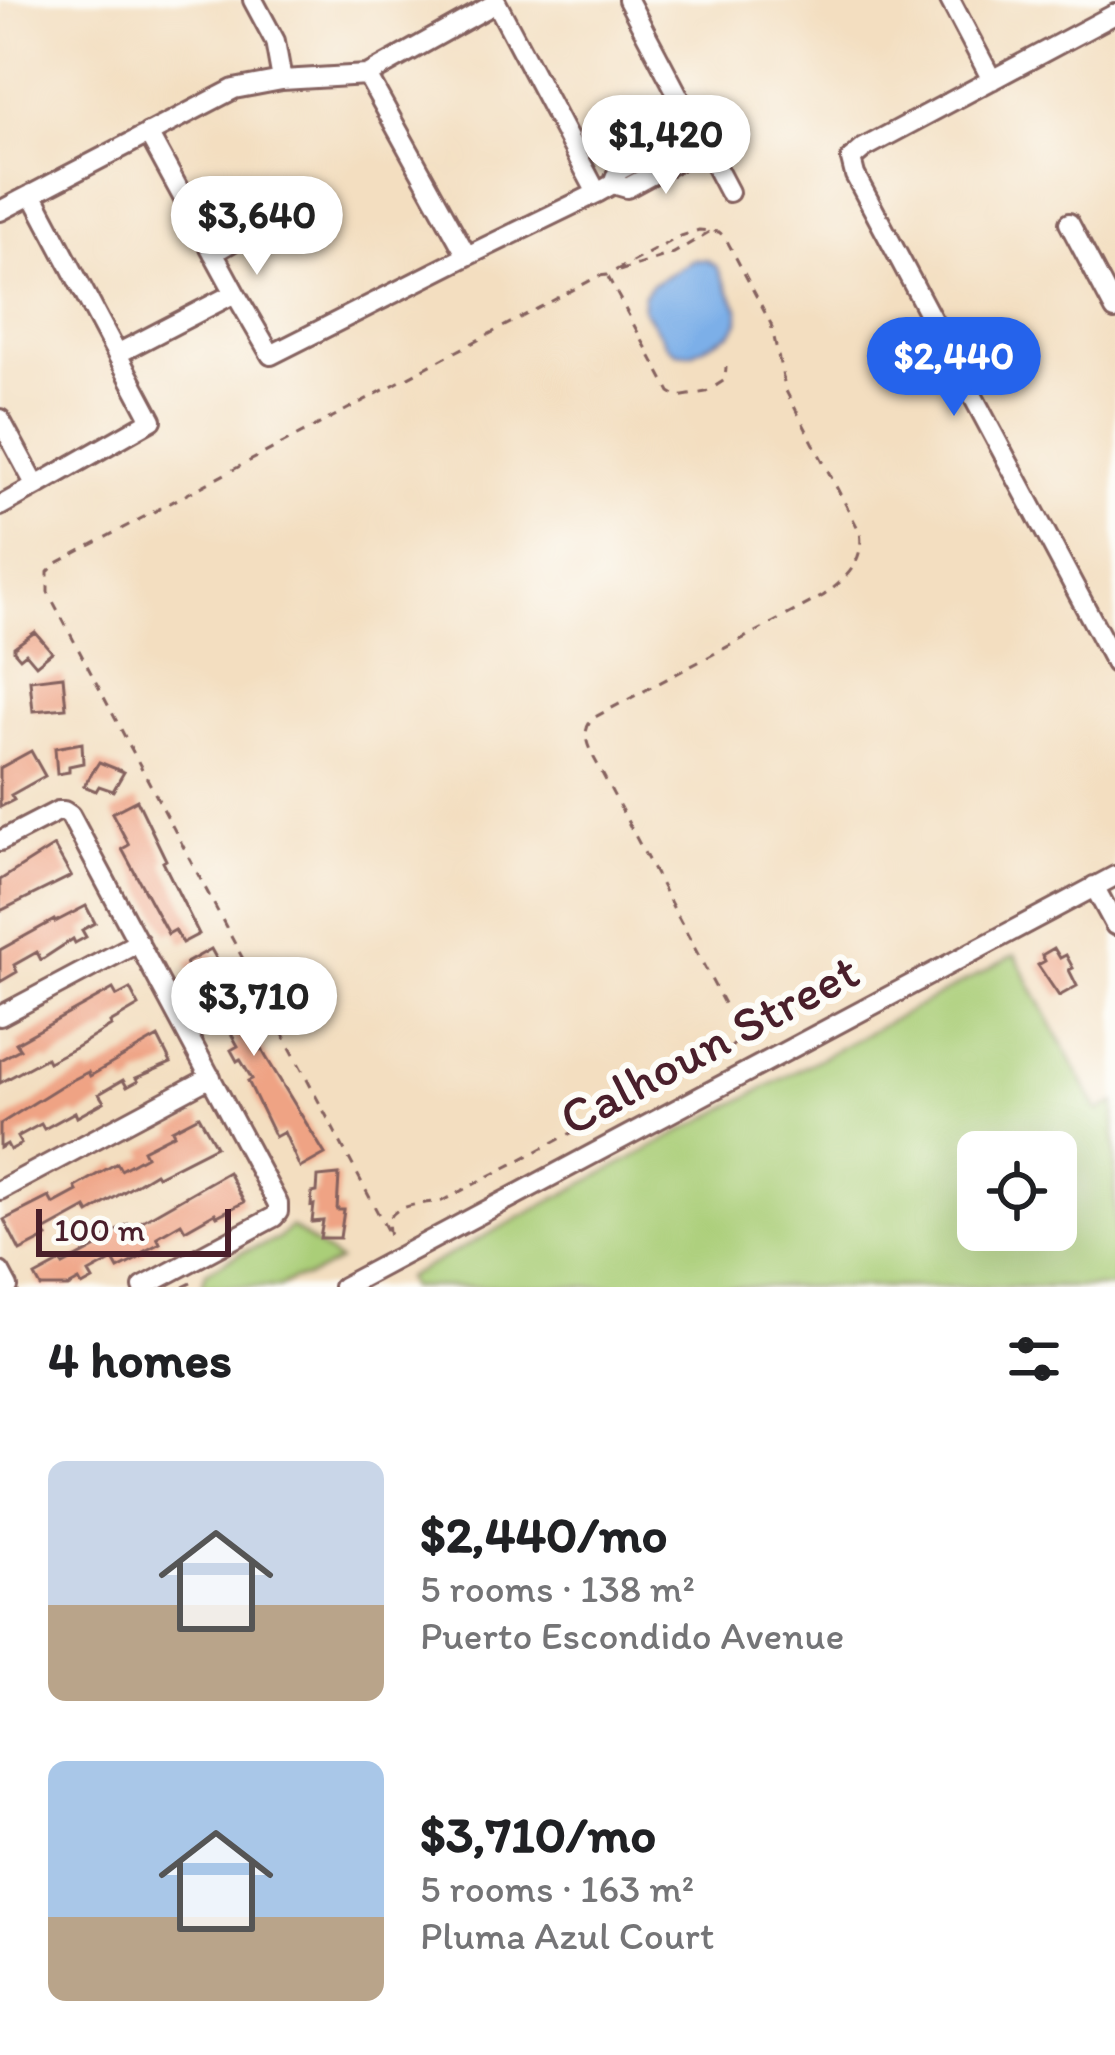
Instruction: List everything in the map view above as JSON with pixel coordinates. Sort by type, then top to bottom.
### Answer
[{"type":"street","points":[[254,0],[275,41],[282,80]]},
{"type":"street","points":[[628,0],[729,192]]},
{"type":"street","points":[[950,0],[992,80]]},
{"type":"street","points":[[0,211],[234,88],[367,75],[496,1],[605,189]]},
{"type":"street","points":[[1115,14],[863,148],[851,159],[855,175],[1115,663]]},
{"type":"street","points":[[367,75],[467,256]]},
{"type":"street","points":[[148,133],[271,355],[605,189],[618,171],[645,167],[669,144],[682,147],[701,137]]},
{"type":"street","points":[[0,506],[152,420],[32,194]]},
{"type":"street","points":[[213,253],[271,219]]},
{"type":"street","points":[[1069,223],[1115,310]]},
{"type":"street","points":[[117,355],[235,293]]},
{"type":"street","points":[[0,419],[36,486]]},
{"type":"street","points":[[0,842],[49,815],[64,811],[70,815],[274,1196],[278,1212],[182,1282],[147,1286]]},
{"type":"street","name":"Calhoun Street","points":[[343,1287],[1115,876]]},
{"type":"street","points":[[1094,886],[1115,925]]},
{"type":"street","points":[[0,1016],[139,942]]},
{"type":"street","points":[[0,1190],[211,1077]]},
{"type":"street","points":[[0,1271],[8,1287]]},
{"type":"path","points":[[387,1229],[398,1209],[442,1201],[732,1048],[738,1030],[592,756],[588,725],[595,717],[824,596],[846,577],[861,552],[860,532],[785,391],[771,324],[730,243],[719,232],[699,230],[607,275]]},
{"type":"path","points":[[400,1256],[48,592],[48,572],[57,563],[598,276],[674,253],[711,231]]},
{"type":"path","points":[[607,275],[670,392],[678,397],[712,389],[724,380],[726,367]]},
{"type":"green space","points":[[1015,955],[1098,1111],[1115,1103],[1115,1287],[410,1287],[406,1278]]},
{"type":"green space","points":[[291,1227],[339,1261],[279,1287],[202,1287],[206,1272],[277,1240]]},
{"type":"water","points":[[694,260],[707,260],[717,267],[739,310],[739,322],[731,333],[692,353],[678,353],[643,308],[643,296],[651,285]]},
{"type":"building","points":[[35,632],[52,652],[36,665],[26,653],[20,658],[14,651]]},
{"type":"building","points":[[63,676],[66,708],[33,711],[30,680]]},
{"type":"building","points":[[82,743],[83,763],[57,774],[55,748]]},
{"type":"building","points":[[31,751],[45,776],[11,795],[14,800],[0,807],[0,768]]},
{"type":"building","points":[[99,762],[124,772],[113,791],[84,786]]},
{"type":"building","points":[[137,800],[199,934],[182,943],[175,930],[168,934],[122,849],[129,845],[112,813]]},
{"type":"building","points":[[54,846],[71,876],[0,911],[0,880]]},
{"type":"building","points":[[86,906],[95,923],[82,930],[86,937],[75,943],[73,939],[41,960],[37,952],[14,965],[17,972],[0,982],[0,950]]},
{"type":"building","points":[[1054,948],[1060,958],[1066,955],[1077,986],[1059,996],[1038,965],[1045,961],[1042,955]]},
{"type":"building","points":[[211,949],[266,1057],[325,1154],[300,1168],[284,1132],[275,1137],[248,1081],[252,1079],[231,1050],[238,1046],[223,1019],[214,1024],[186,963]]},
{"type":"building","points":[[113,989],[117,996],[130,989],[139,1006],[75,1048],[0,1083],[0,1060],[20,1049],[16,1043]]},
{"type":"building","points":[[158,1037],[171,1063],[127,1087],[123,1080],[99,1094],[104,1102],[77,1117],[75,1112],[44,1129],[41,1124],[17,1137],[21,1144],[10,1150],[7,1144],[0,1148],[0,1124],[61,1086],[88,1072],[90,1076]]},
{"type":"building","points":[[199,1116],[216,1146],[155,1173],[89,1213],[86,1208],[44,1231],[47,1237],[20,1251],[4,1220],[49,1197],[53,1204],[117,1163],[121,1170],[146,1156],[143,1150]]},
{"type":"building","points":[[228,1172],[244,1202],[185,1230],[181,1223],[157,1237],[160,1243],[145,1255],[118,1269],[113,1260],[89,1273],[93,1280],[82,1286],[79,1281],[68,1287],[41,1287],[35,1276],[104,1243],[102,1239],[128,1224],[130,1228]]},
{"type":"building","points":[[339,1175],[337,1210],[344,1210],[340,1238],[320,1238],[323,1221],[312,1222],[312,1193],[317,1192],[318,1177]]}]
